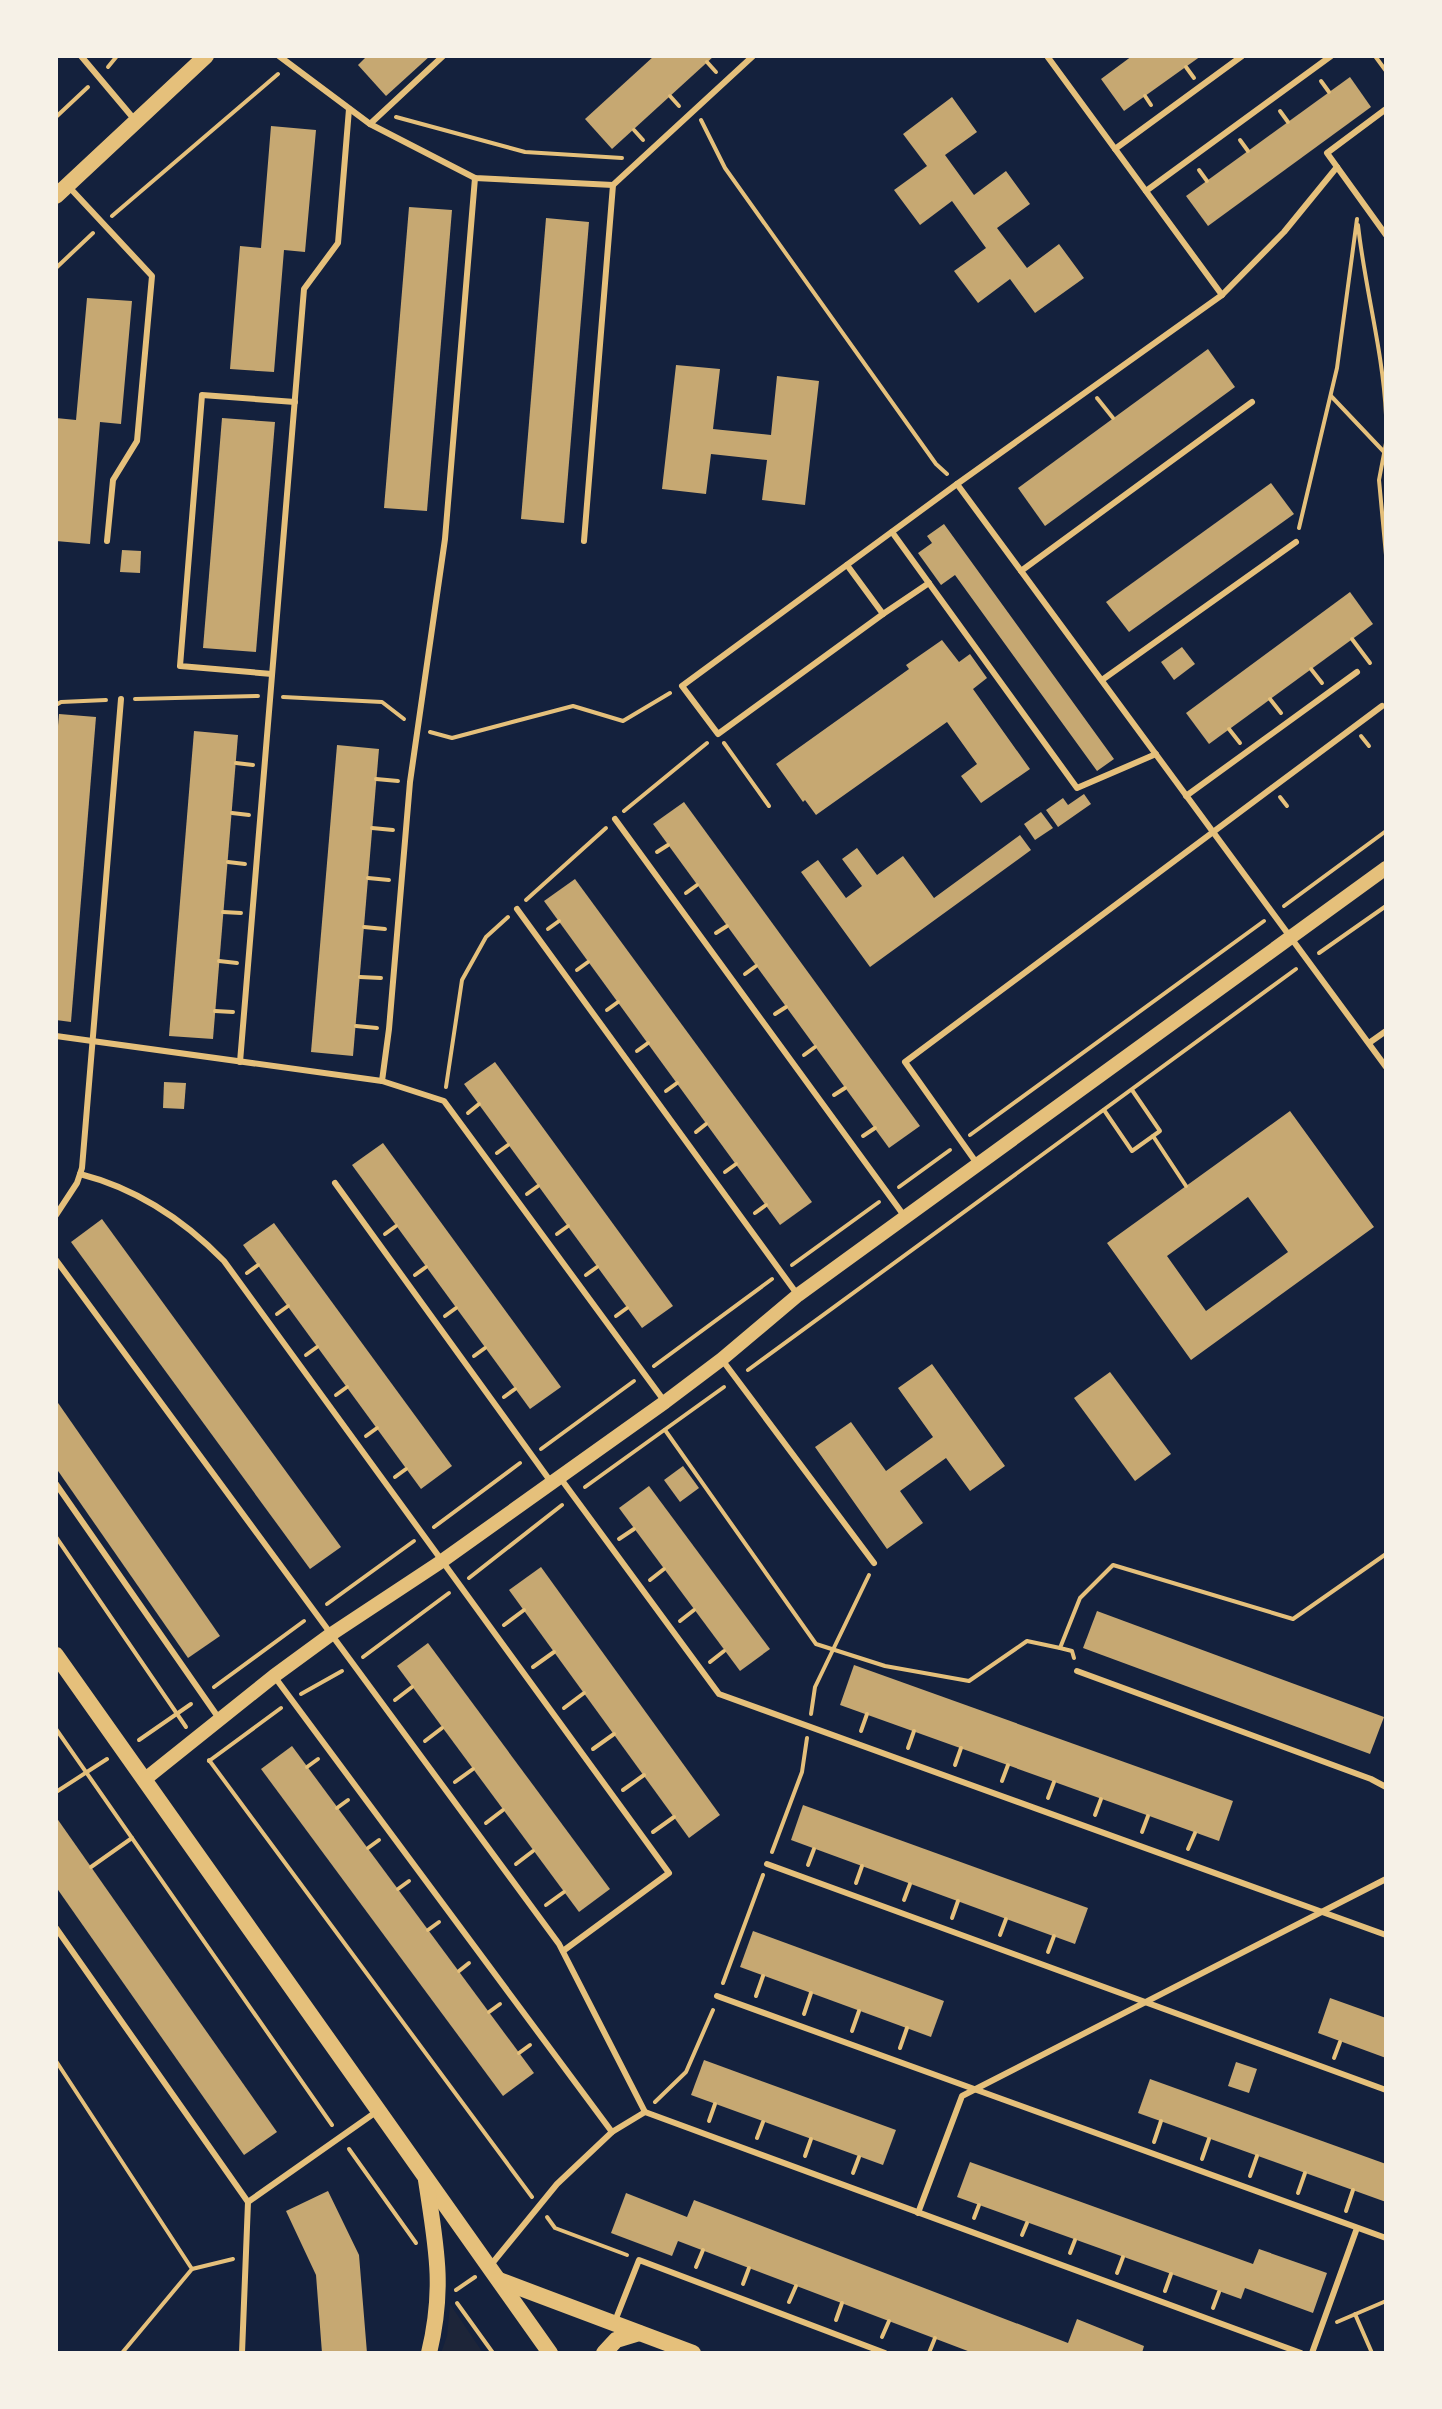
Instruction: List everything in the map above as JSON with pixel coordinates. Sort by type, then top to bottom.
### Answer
[{"type":"main road","points":[[62,190],[206,56]]},
{"type":"main road","points":[[56,1655],[550,2353]]},
{"type":"main road","points":[[425,2175],[440,2277],[438,2315],[429,2353]]},
{"type":"main road","points":[[494,2273],[614,2324],[693,2353]]},
{"type":"main road","points":[[604,2353],[616,2340],[639,2333]]},
{"type":"street","points":[[144,1780],[274,1676],[665,1402],[798,1295],[1386,868]]},
{"type":"lane","points":[[81,56],[136,122]]},
{"type":"lane","points":[[279,56],[370,124],[475,178],[613,185]]},
{"type":"lane","points":[[370,124],[443,56]]},
{"type":"lane","points":[[584,541],[613,185],[753,56]]},
{"type":"lane","points":[[1047,56],[1222,295]]},
{"type":"lane","points":[[1115,149],[1242,56]]},
{"type":"lane","points":[[1146,191],[1331,56]]},
{"type":"lane","points":[[240,1062],[304,289],[338,243],[349,109]]},
{"type":"lane","points":[[1386,109],[1327,153],[1386,235]]},
{"type":"lane","points":[[929,583],[718,734],[682,686],[1222,295],[1284,232],[1337,167]]},
{"type":"lane","points":[[382,1081],[410,782],[445,539],[475,178]]},
{"type":"lane","points":[[62,190],[103,224],[152,276],[137,441],[113,480],[107,541]]},
{"type":"lane","points":[[272,674],[180,666],[202,395],[295,402]]},
{"type":"lane","points":[[1021,571],[1252,402]]},
{"type":"lane","points":[[957,484],[1386,1067]]},
{"type":"lane","points":[[892,532],[1077,788],[1156,754]]},
{"type":"lane","points":[[1102,680],[1296,542]]},
{"type":"lane","points":[[847,565],[883,614]]},
{"type":"lane","points":[[1186,796],[1357,672]]},
{"type":"lane","points":[[56,1215],[80,1174],[121,699]]},
{"type":"lane","points":[[978,1165],[905,1062],[1382,706]]},
{"type":"lane","points":[[615,819],[905,1217]]},
{"type":"lane","points":[[517,909],[798,1295]]},
{"type":"lane","points":[[1369,1043],[1386,1031]]},
{"type":"lane","points":[[56,1036],[382,1081],[444,1101],[665,1402]]},
{"type":"lane","points":[[80,1174],[113,1183],[157,1207],[203,1240],[224,1261],[669,1873],[563,1951]]},
{"type":"lane","points":[[335,1183],[533,1454],[572,1497],[719,1694],[1386,1935]]},
{"type":"lane","points":[[56,1260],[563,1951],[645,2112],[1301,2353]]},
{"type":"lane","points":[[722,1359],[874,1563]]},
{"type":"lane","points":[[56,1484],[220,1720]]},
{"type":"lane","points":[[1077,1671],[1386,1787]]},
{"type":"lane","points":[[274,1676],[612,2132]]},
{"type":"lane","points":[[767,1864],[1386,2090]]},
{"type":"lane","points":[[918,2213],[962,2096],[1386,1879]]},
{"type":"lane","points":[[56,1928],[248,2202],[242,2353]]},
{"type":"lane","points":[[718,1996],[1386,2238]]},
{"type":"lane","points":[[248,2202],[379,2110]]},
{"type":"lane","points":[[494,2273],[538,2206],[612,2132],[645,2112]]},
{"type":"lane","points":[[1312,2353],[1357,2228]]},
{"type":"lane","points":[[614,2324],[639,2260],[885,2353]]},
{"type":"path","points":[[1375,56],[1386,71]]},
{"type":"path","points":[[56,268],[288,65]]},
{"type":"path","points":[[696,109],[725,168],[936,464],[957,484]]},
{"type":"path","points":[[381,113],[525,152],[641,159]]},
{"type":"path","points":[[1296,542],[1337,368],[1360,199]]},
{"type":"path","points":[[1357,218],[1363,269],[1384,375],[1386,415]]},
{"type":"path","points":[[1090,389],[1113,418]]},
{"type":"path","points":[[1331,396],[1385,453]]},
{"type":"path","points":[[1386,443],[1379,480],[1386,555]]},
{"type":"path","points":[[1352,639],[1370,663]]},
{"type":"path","points":[[56,705],[61,702],[121,699],[271,696],[382,702],[418,730],[452,738],[573,706],[623,721],[682,686]]},
{"type":"path","points":[[444,1101],[462,980],[486,937],[615,819],[718,734],[769,806]]},
{"type":"path","points":[[376,779],[410,782]]},
{"type":"path","points":[[372,828],[406,831]]},
{"type":"path","points":[[56,1792],[177,1715],[1386,831]]},
{"type":"path","points":[[368,878],[402,881]]},
{"type":"path","points":[[209,1761],[292,1700],[352,1665],[572,1497],[1386,906]]},
{"type":"path","points":[[364,927],[398,930]]},
{"type":"path","points":[[360,977],[393,980]]},
{"type":"path","points":[[356,1026],[389,1029]]},
{"type":"path","points":[[1104,1110],[1132,1151],[1160,1131],[1132,1089]]},
{"type":"path","points":[[1153,1136],[1186,1186]]},
{"type":"path","points":[[665,1430],[816,1644],[885,1666],[969,1681],[1027,1641],[1072,1651],[1077,1671]]},
{"type":"path","points":[[56,1537],[209,1761],[555,2228],[639,2260]]},
{"type":"path","points":[[1060,1648],[1080,1598],[1113,1565],[1293,1619],[1386,1554]]},
{"type":"path","points":[[645,2112],[686,2072],[718,1996],[802,1772],[815,1687],[874,1563]]},
{"type":"path","points":[[494,1633],[524,1610]]},
{"type":"path","points":[[524,1674],[554,1652]]},
{"type":"path","points":[[384,1708],[412,1687]]},
{"type":"path","points":[[554,1715],[584,1693]]},
{"type":"path","points":[[415,1748],[442,1728]]},
{"type":"path","points":[[56,1729],[440,2277]]},
{"type":"path","points":[[584,1756],[614,1734]]},
{"type":"path","points":[[445,1789],[473,1769]]},
{"type":"path","points":[[614,1797],[644,1775]]},
{"type":"path","points":[[475,1830],[503,1810]]},
{"type":"path","points":[[644,1839],[674,1817]]},
{"type":"path","points":[[91,1867],[132,1838]]},
{"type":"path","points":[[505,1872],[533,1851]]},
{"type":"path","points":[[536,1912],[564,1892]]},
{"type":"path","points":[[752,2008],[763,1976]]},
{"type":"path","points":[[800,2026],[811,1993]]},
{"type":"path","points":[[847,2043],[859,2011]]},
{"type":"path","points":[[895,2060],[907,2028]]},
{"type":"path","points":[[56,2061],[192,2269]]},
{"type":"path","points":[[1150,2152],[1161,2121]]},
{"type":"path","points":[[1198,2170],[1209,2139]]},
{"type":"path","points":[[1246,2187],[1257,2156]]},
{"type":"path","points":[[1294,2204],[1305,2173]]},
{"type":"path","points":[[1342,2222],[1353,2190]]},
{"type":"path","points":[[122,2353],[192,2269],[246,2256]]},
{"type":"path","points":[[493,2353],[451,2294],[494,2273]]},
{"type":"path","points":[[1355,2314],[1372,2353]]},
{"type":"path","points":[[929,2353],[935,2338]]},
{"type":"shaded area","points":[[450,2304],[483,2353],[441,2353],[447,2336]]},
{"type":"building","points":[[367,56],[430,56],[386,96],[358,65]]},
{"type":"building","points":[[654,56],[714,56],[612,149],[585,119]]},
{"type":"building","points":[[1132,56],[1201,56],[1124,111],[1101,79]]},
{"type":"building","points":[[1350,77],[1371,107],[1208,226],[1186,196]]},
{"type":"building","points":[[952,97],[977,132],[945,155],[974,195],[1006,171],[1030,204],[997,228],[1027,268],[1059,244],[1084,278],[1035,313],[1010,279],[978,303],[954,271],[986,248],[952,201],[920,225],[894,190],[927,166],[903,134]]},
{"type":"building","points":[[271,126],[316,130],[305,252],[284,250],[274,372],[230,369],[240,246],[261,248]]},
{"type":"building","points":[[409,207],[452,210],[427,511],[384,508]]},
{"type":"building","points":[[546,218],[589,222],[564,523],[521,519]]},
{"type":"building","points":[[87,298],[132,301],[121,424],[100,422],[90,544],[56,541],[56,418],[76,420]]},
{"type":"building","points":[[1208,349],[1235,387],[1045,526],[1018,488]]},
{"type":"building","points":[[676,365],[720,369],[713,429],[771,435],[777,376],[819,381],[805,505],[762,500],[767,460],[711,454],[706,494],[662,489]]},
{"type":"building","points":[[222,418],[275,422],[256,652],[203,648]]},
{"type":"building","points":[[1271,483],[1294,514],[1129,632],[1106,602]]},
{"type":"building","points":[[944,524],[1114,759],[1097,771],[955,575],[941,585],[918,553],[932,543],[927,536]]},
{"type":"building","points":[[122,550],[141,551],[140,573],[120,572]]},
{"type":"building","points":[[1350,592],[1373,624],[1209,744],[1186,713]]},
{"type":"building","points":[[942,640],[959,662],[970,654],[987,678],[973,689],[1030,769],[981,803],[961,776],[977,764],[947,722],[816,815],[776,764],[909,669],[906,665]]},
{"type":"building","points":[[1182,647],[1195,664],[1174,680],[1161,662]]},
{"type":"building","points":[[59,714],[96,717],[71,1022],[56,1020],[56,749]]},
{"type":"building","points":[[194,731],[238,735],[213,1039],[169,1036]]},
{"type":"building","points":[[337,745],[379,749],[353,1056],[311,1052]]},
{"type":"building","points":[[1084,794],[1091,804],[1058,827],[1046,810],[1063,798],[1068,805]]},
{"type":"building","points":[[684,802],[920,1126],[889,1148],[653,824]]},
{"type":"building","points":[[1041,812],[1053,828],[1035,840],[1024,824]]},
{"type":"building","points":[[1020,835],[1031,850],[870,967],[801,872],[818,860],[846,898],[862,886],[842,859],[857,848],[877,875],[903,856],[934,898]]},
{"type":"building","points":[[575,879],[812,1202],[780,1225],[544,901]]},
{"type":"building","points":[[495,1062],[673,1306],[642,1328],[464,1084]]},
{"type":"building","points":[[164,1082],[186,1083],[184,1109],[163,1108]]},
{"type":"building","points":[[1290,1111],[1374,1227],[1191,1360],[1107,1243]],"holes":[[[1248,1197],[1288,1252],[1206,1311],[1167,1256]]]},
{"type":"building","points":[[383,1143],[561,1387],[530,1409],[352,1165]]},
{"type":"building","points":[[102,1219],[341,1547],[310,1569],[71,1242]]},
{"type":"building","points":[[274,1223],[452,1466],[421,1489],[243,1245]]},
{"type":"building","points":[[932,1364],[1005,1466],[970,1491],[946,1458],[900,1491],[923,1523],[887,1549],[815,1447],[851,1422],[886,1471],[933,1437],[898,1388]]},
{"type":"building","points":[[1110,1372],[1171,1454],[1135,1481],[1074,1398]]},
{"type":"building","points":[[56,1400],[220,1636],[188,1658],[56,1468]]},
{"type":"building","points":[[683,1466],[699,1488],[680,1502],[664,1480]]},
{"type":"building","points":[[649,1486],[770,1649],[740,1671],[619,1508]]},
{"type":"building","points":[[541,1567],[720,1815],[689,1838],[509,1590]]},
{"type":"building","points":[[1097,1611],[1384,1717],[1370,1754],[1083,1648]]},
{"type":"building","points":[[428,1643],[610,1889],[579,1912],[397,1666]]},
{"type":"building","points":[[854,1665],[1233,1801],[1219,1841],[840,1705]]},
{"type":"building","points":[[292,1746],[534,2073],[503,2096],[261,1769]]},
{"type":"building","points":[[803,1805],[1088,1908],[1075,1944],[791,1840]]},
{"type":"building","points":[[56,1817],[277,2132],[244,2155],[56,1887]]},
{"type":"building","points":[[753,1931],[944,2001],[931,2037],[740,1967]]},
{"type":"building","points":[[1330,1998],[1386,2018],[1386,2058],[1318,2033]]},
{"type":"building","points":[[704,2060],[896,2130],[883,2165],[691,2095]]},
{"type":"building","points":[[1236,2062],[1257,2069],[1249,2093],[1228,2086]]},
{"type":"building","points":[[1150,2079],[1386,2164],[1386,2202],[1138,2113]]},
{"type":"building","points":[[970,2162],[1253,2264],[1259,2249],[1327,2273],[1313,2313],[1245,2288],[1241,2299],[957,2197]]},
{"type":"building","points":[[328,2191],[359,2255],[367,2353],[322,2353],[316,2275],[286,2211]]},
{"type":"building","points":[[626,2193],[687,2217],[694,2200],[1068,2343],[1077,2319],[1144,2346],[1142,2353],[973,2353],[678,2241],[672,2256],[611,2233]]}]
